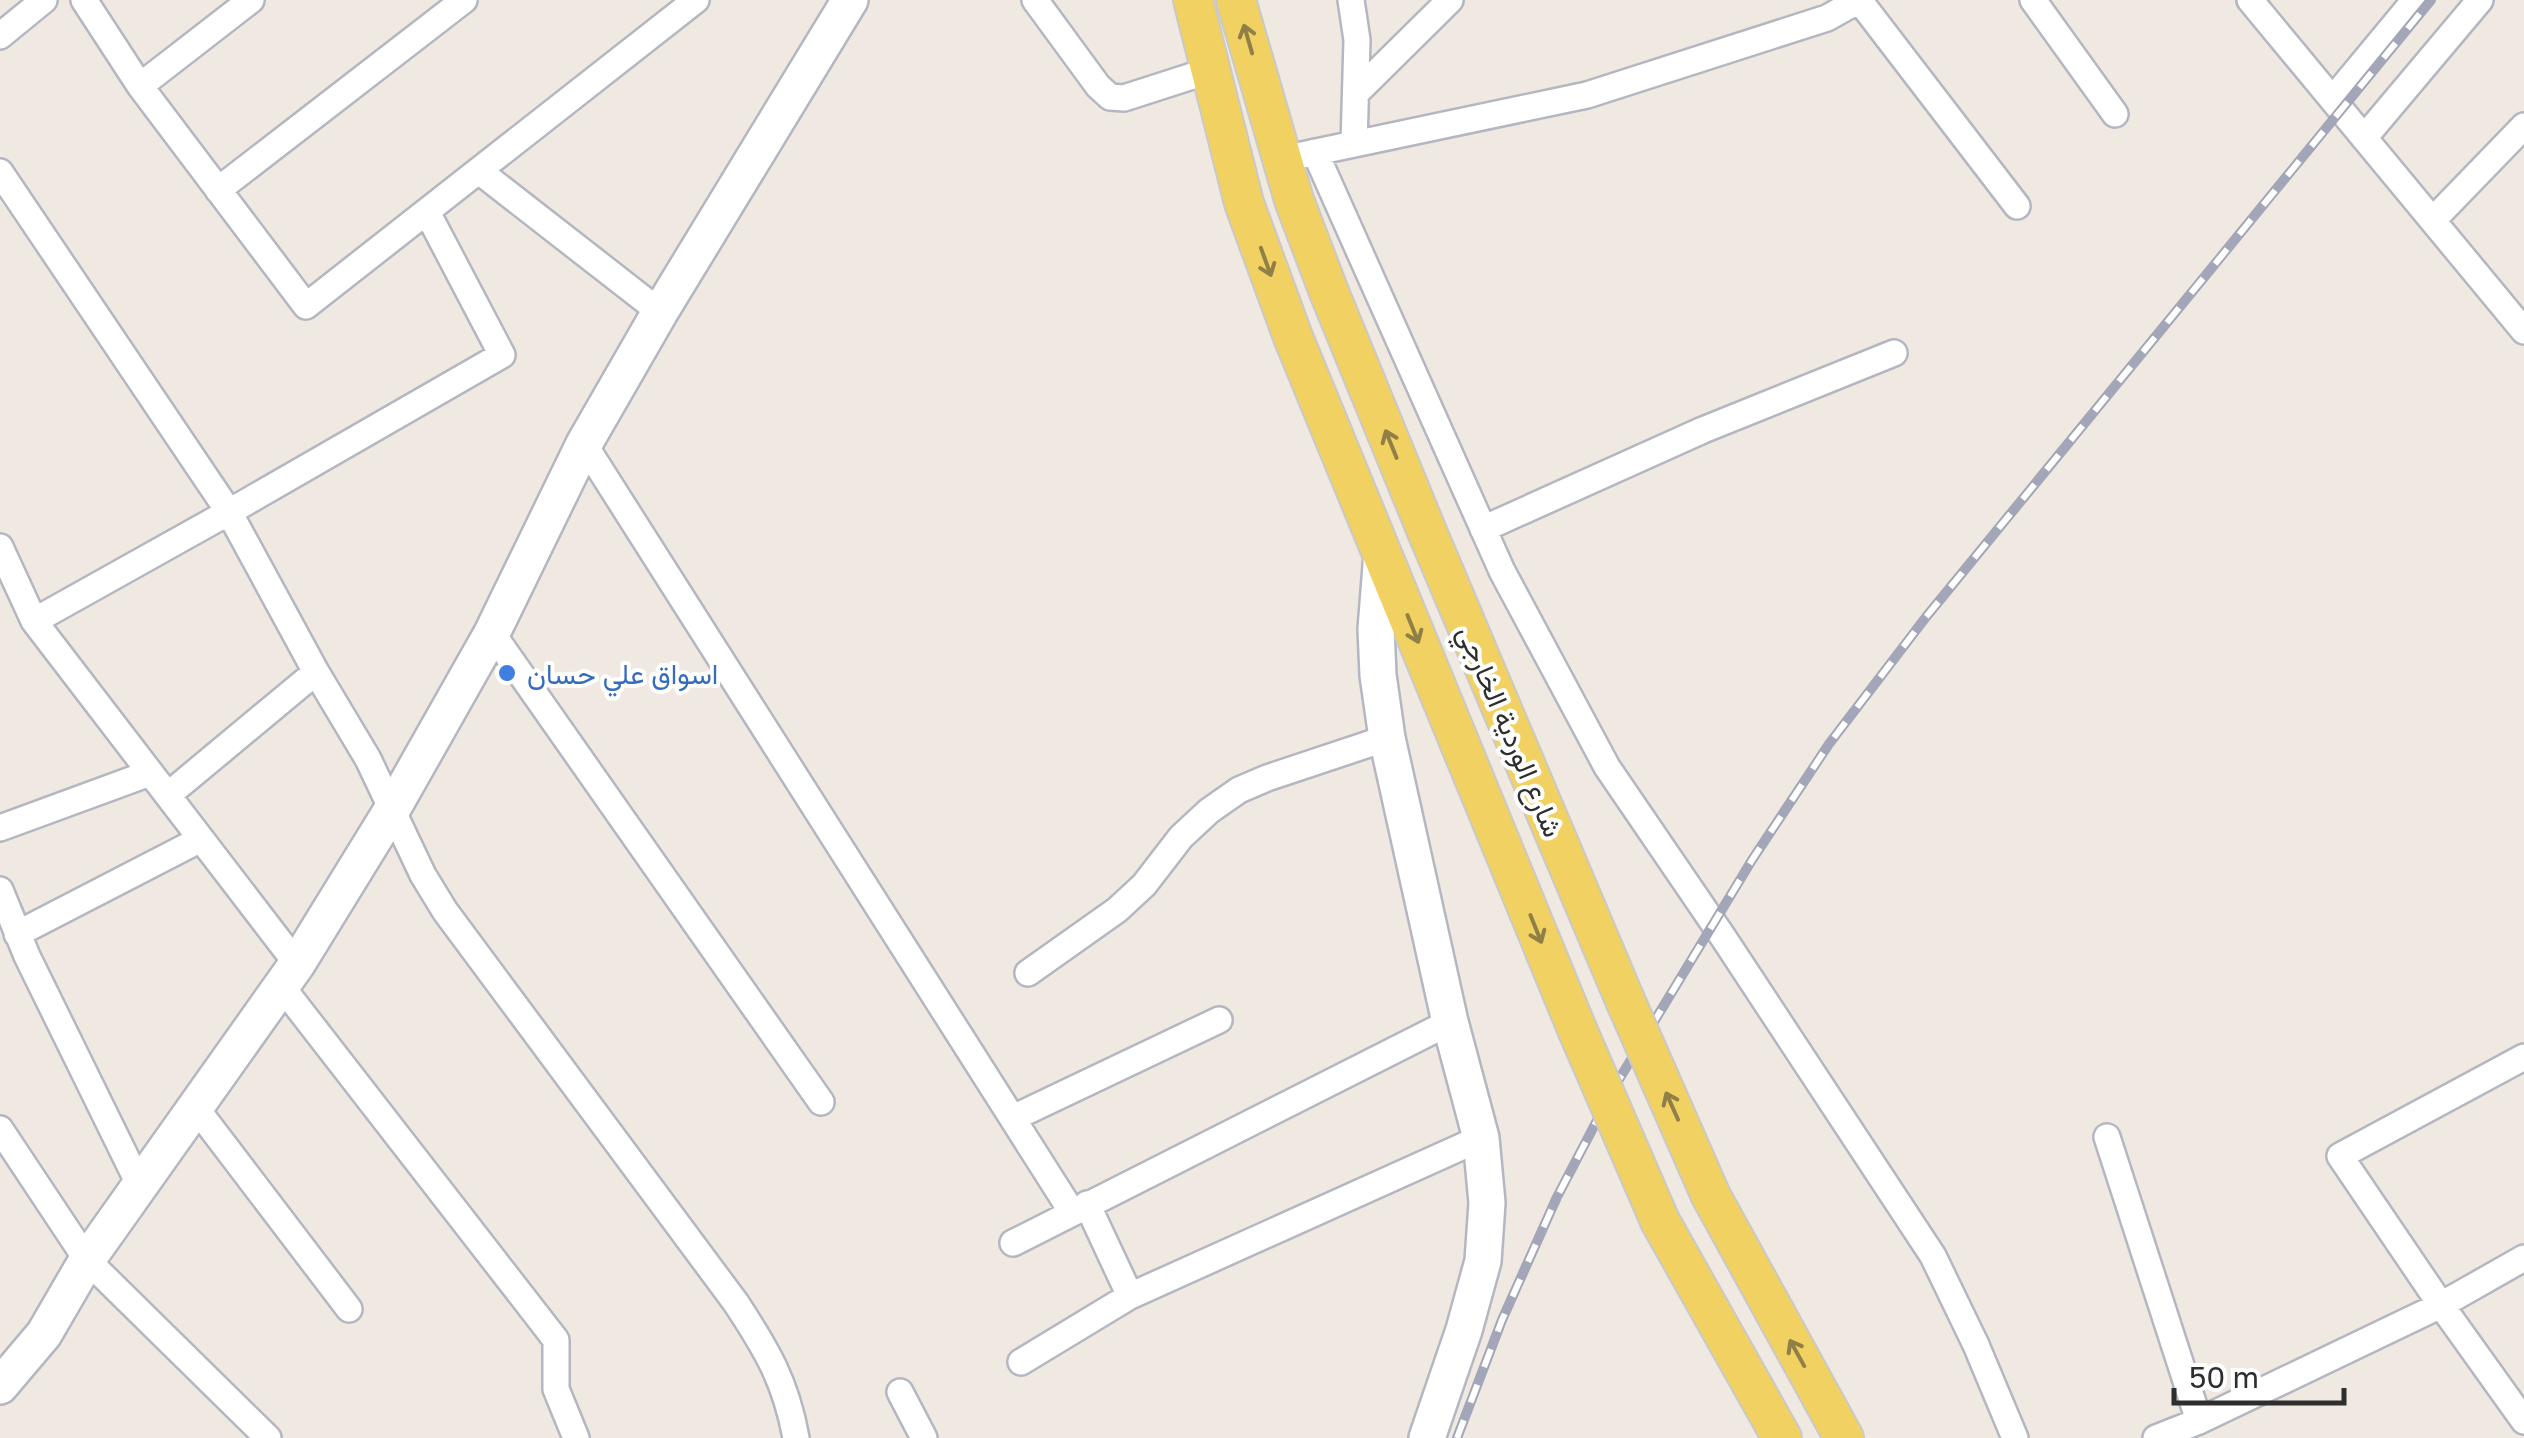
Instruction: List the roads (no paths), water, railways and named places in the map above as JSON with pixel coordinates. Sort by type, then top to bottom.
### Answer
[{"type":"main road","name":"شارع الوردية الخارجي","points":[[1192,0],[1244,203],[1293,337],[1660,1221],[1782,1438]]},
{"type":"main road","name":"شارع الوردية الخارجي","points":[[1236,0],[1264,94],[1299,155],[1294,200],[1329,292],[1625,1000],[1710,1196],[1844,1438]]},
{"type":"main road","points":[[1213,80],[1238,115],[1252,112],[1264,94]]},
{"type":"main road","points":[[1244,203],[1254,178],[1265,172],[1277,174],[1294,200]]},
{"type":"street","points":[[0,36],[44,0]]},
{"type":"street","points":[[84,0],[140,86],[306,306],[680,5]]},
{"type":"street","points":[[140,86],[251,0]]},
{"type":"street","points":[[218,190],[464,0]]},
{"type":"street","points":[[0,1386],[44,1334],[87,1260],[290,976],[394,808],[492,633],[584,444],[850,0]]},
{"type":"street","points":[[1035,0],[1110,97],[1124,98],[1213,80]]},
{"type":"street","points":[[1351,0],[1357,40],[1354,144]]},
{"type":"street","points":[[1356,93],[1450,0]]},
{"type":"street","points":[[2015,1438],[1976,1344],[1932,1256],[1734,952],[1607,767],[1502,572],[1299,155],[1587,95],[1827,18],[1859,0],[2017,206]]},
{"type":"street","points":[[2032,0],[2114,114]]},
{"type":"street","points":[[2250,0],[2524,332]]},
{"type":"street","points":[[2332,100],[2415,0]]},
{"type":"street","points":[[2364,138],[2480,0]]},
{"type":"street","points":[[2432,220],[2524,126]]},
{"type":"street","points":[[479,170],[660,312]]},
{"type":"street","points":[[1,176],[229,512],[368,758],[423,875],[445,910],[752,1326],[777,1368],[796,1438]]},
{"type":"street","points":[[34,621],[502,355],[426,212]]},
{"type":"street","points":[[1483,529],[1703,430],[1894,352]]},
{"type":"street","points":[[584,444],[1013,1118],[1080,1208],[1130,1296]]},
{"type":"street","points":[[0,547],[34,621],[201,839],[290,976],[556,1340],[556,1390],[576,1438]]},
{"type":"street","points":[[1382,553],[1376,630],[1387,738],[1450,1022],[1481,1138],[1487,1203],[1483,1261],[1464,1330],[1426,1438]]},
{"type":"street","points":[[492,633],[822,1102]]},
{"type":"street","points":[[168,795],[316,672]]},
{"type":"street","points":[[1028,973],[1117,910],[1144,886],[1181,837],[1239,790],[1387,738]]},
{"type":"street","points":[[0,828],[150,773]]},
{"type":"street","points":[[18,934],[201,839]]},
{"type":"street","points":[[0,890],[140,1186]]},
{"type":"street","points":[[1013,1118],[1219,1020]]},
{"type":"street","points":[[1014,1243],[1450,1022]]},
{"type":"street","points":[[2524,1058],[2340,1156],[2524,1421]]},
{"type":"street","points":[[196,1108],[349,1309]]},
{"type":"street","points":[[0,1129],[87,1260],[268,1438]]},
{"type":"street","points":[[2107,1137],[2199,1421]]},
{"type":"street","points":[[1021,1362],[1130,1296],[1481,1138]]},
{"type":"street","points":[[2156,1438],[2441,1304],[2524,1258]]},
{"type":"street","points":[[900,1392],[924,1438]]},
{"type":"railway","points":[[1457,1438],[1502,1320],[1557,1197],[1615,1086],[1752,860],[1829,744],[1926,617],[2431,0]]},
{"type":"place","name":"اسواق علي حسان","points":[[507,673]]}]
